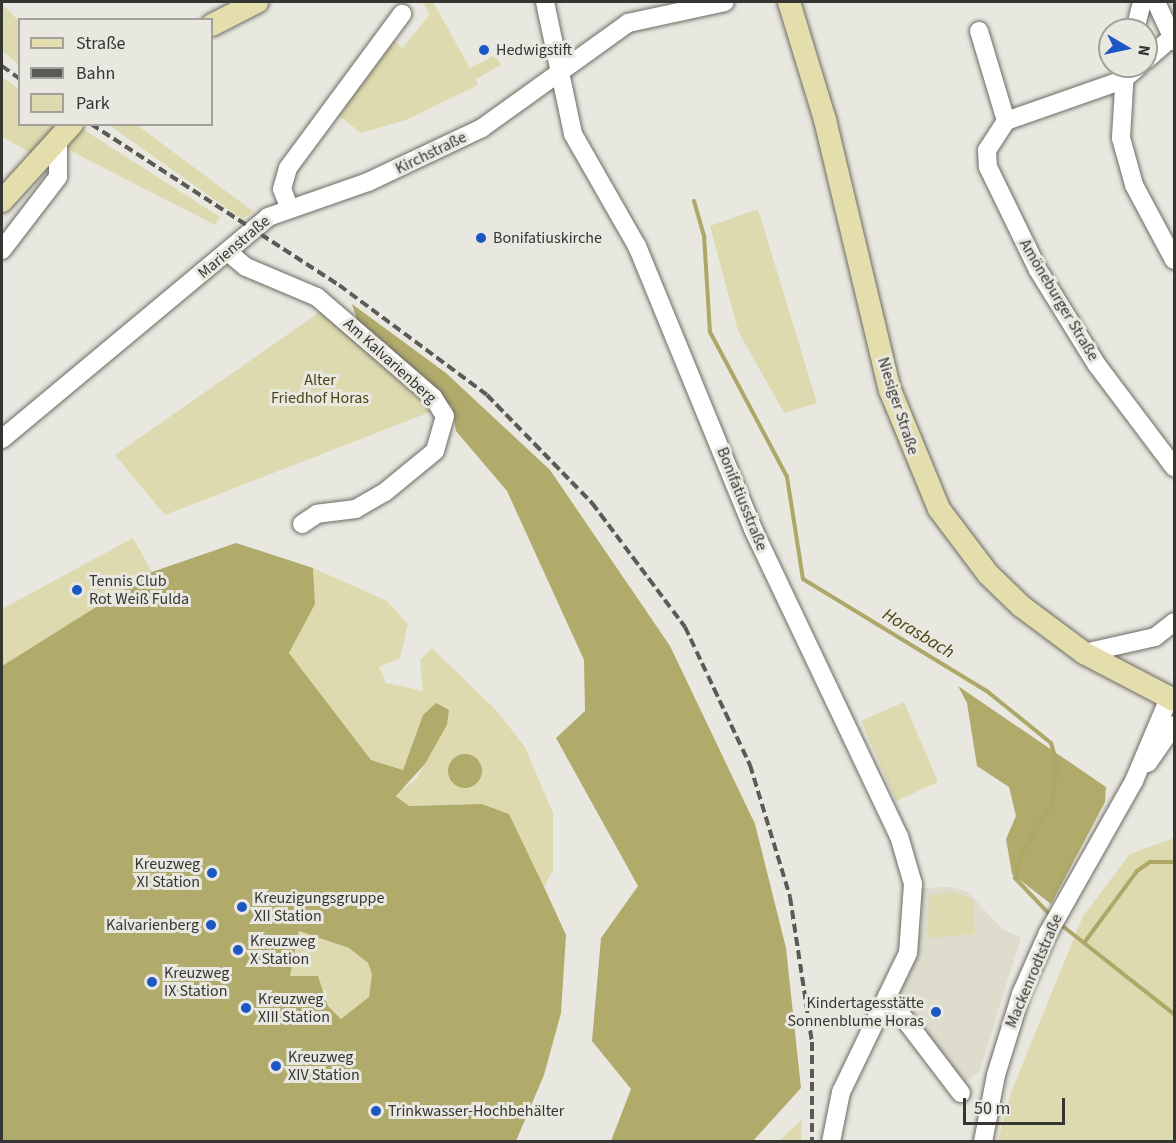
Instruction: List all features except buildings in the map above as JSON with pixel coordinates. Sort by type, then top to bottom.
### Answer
[{"type":"main road","points":[[213,24],[256,2]]},
{"type":"main road","name":"Niesiger Straße","points":[[789,2],[827,129],[890,390],[924,480],[988,574],[1021,606],[1084,652],[1172,699]]},
{"type":"main road","points":[[2,199],[65,131]]},
{"type":"street","name":"Bonifatiusstraße","points":[[545,2],[573,134],[637,246],[753,529],[899,836],[913,884],[914,918],[908,952],[841,1092],[831,1142]]},
{"type":"street","name":"Kirchstraße","points":[[289,207],[368,182],[482,128],[628,23],[725,2]]},
{"type":"street","points":[[1138,18],[1142,2]]},
{"type":"street","points":[[1156,2],[1173,39],[1158,51]]},
{"type":"street","name":"Marienstraße","points":[[2,439],[260,223],[289,207],[282,189],[288,168],[402,14]]},
{"type":"street","points":[[979,31],[1006,121],[1113,78]]},
{"type":"street","points":[[1125,78],[1121,138],[1134,185],[1174,260]]},
{"type":"street","name":"Amöneburger Straße","points":[[1006,121],[987,150],[997,190],[1038,270],[1097,364],[1174,467]]},
{"type":"street","points":[[2,250],[58,177],[65,131]]},
{"type":"street","name":"Am Kalvarienberg","points":[[228,252],[246,267],[317,297],[434,397],[445,416],[435,451],[386,492],[356,509],[317,514],[302,524]]},
{"type":"street","points":[[1084,652],[1155,637],[1174,622]]},
{"type":"street","name":"Mackenrodtstraße","points":[[983,1142],[1007,1035],[1048,933],[1134,781],[1172,699]]},
{"type":"street","name":"Mackenrodtstraße","points":[[1134,781],[1174,725]]},
{"type":"street","points":[[887,996],[961,1093]]},
{"type":"shaded area","points":[[352,304],[446,373],[550,470],[670,646],[755,824],[786,948],[801,1088],[753,1141],[611,1141],[631,1089],[592,1041],[601,938],[638,886],[556,738],[585,711],[584,660],[507,491],[456,431],[452,407],[357,320]]},
{"type":"shaded area","points":[[236,543],[313,568],[315,604],[289,653],[371,760],[403,770],[423,715],[436,703],[449,710],[447,725],[425,764],[396,796],[409,806],[482,804],[509,814],[566,935],[561,1013],[544,1075],[516,1141],[2,1141],[2,666],[152,572]],"holes":[[[299,931],[349,948],[368,963],[372,974],[369,997],[341,1019],[328,1006],[318,976],[290,976]]]},
{"type":"shaded area","points":[[958,686],[1106,787],[1105,802],[1051,904],[1012,874],[1006,839],[1016,816],[1009,787],[977,766],[967,703]]},
{"type":"shaded area","points":[[465,754],[477,759],[482,771],[477,783],[465,788],[453,783],[448,771],[453,759]]},
{"type":"shaded area","points":[[951,887],[967,892],[1004,930],[1021,937],[979,1073],[964,1082],[952,1074],[899,998],[922,926],[922,888]]},
{"type":"green space","points":[[422,2],[433,2],[470,68],[495,55],[501,65],[476,79],[478,85],[406,120],[361,133],[337,114],[394,40],[402,48],[430,14]]},
{"type":"green space","points":[[2,4],[18,20],[18,64],[2,51]]},
{"type":"green space","points":[[2,77],[18,88],[18,126],[57,126],[31,153],[2,137]]},
{"type":"green space","points":[[110,126],[138,126],[254,212],[242,219]]},
{"type":"green space","points":[[81,128],[220,217],[215,225],[69,150],[64,143]]},
{"type":"green space","points":[[758,209],[817,403],[784,413],[738,331],[710,226]]},
{"type":"green space","name":"Alter Friedhof Horas","points":[[324,309],[438,409],[165,515],[115,455]]},
{"type":"green space","name":"Tennis Club Rot Weiß Fulda","points":[[133,538],[152,572],[2,666],[2,609]]},
{"type":"green space","points":[[313,568],[387,601],[408,624],[400,658],[379,667],[386,683],[423,691],[420,660],[432,648],[496,710],[525,747],[553,813],[553,870],[544,887],[509,814],[482,804],[409,806],[396,795],[417,778],[447,725],[423,715],[403,770],[371,760],[320,697],[289,653],[315,604]]},
{"type":"green space","points":[[904,702],[938,782],[896,801],[861,721]]},
{"type":"green space","points":[[1174,838],[1174,1141],[998,1141],[1011,1092],[1083,916],[1130,854]]},
{"type":"green space","points":[[951,892],[973,899],[975,934],[928,938],[929,895]]},
{"type":"green space","points":[[299,930],[349,948],[368,963],[372,974],[369,997],[341,1019],[328,1006],[326,991],[290,977]]},
{"type":"green space","points":[[802,1119],[801,1141],[779,1141]]},
{"type":"waterway","name":"Horasbach","points":[[694,201],[704,235],[710,332],[787,477],[803,579],[988,692],[1051,743],[1057,764],[1052,804],[1021,854],[1015,878],[1052,917]]},
{"type":"waterway","points":[[1084,943],[1137,871],[1150,862],[1174,862]]},
{"type":"waterway","name":"Horasbach","points":[[1060,924],[1174,1014]]},
{"type":"railway","points":[[2,66],[18,78]]},
{"type":"railway","points":[[94,126],[339,285],[487,395],[592,503],[685,627],[750,765],[790,897],[812,1042],[812,1142]]},
{"type":"place","name":"Hedwigstift","points":[[484,50]]},
{"type":"place","name":"Bonifatiuskirche","points":[[481,238]]},
{"type":"place","name":"Tennis Club Rot Weiß Fulda","points":[[77,590]]},
{"type":"place","name":"Kreuzweg XI Station","points":[[212,873]]},
{"type":"place","name":"Kreuzigungsgruppe XII Station","points":[[242,907]]},
{"type":"place","name":"Kalvarienberg","points":[[211,925]]},
{"type":"place","name":"Kreuzweg X Station","points":[[238,950]]},
{"type":"place","name":"Kreuzweg IX Station","points":[[152,982]]},
{"type":"place","name":"Kreuzweg XIII Station","points":[[246,1008]]},
{"type":"place","name":"Kindertagesstätte Sonnenblume Horas","points":[[936,1012]]},
{"type":"place","name":"Kreuzweg XIV Station","points":[[276,1066]]},
{"type":"place","name":"Trinkwasser-Hochbehälter","points":[[376,1111]]}]
